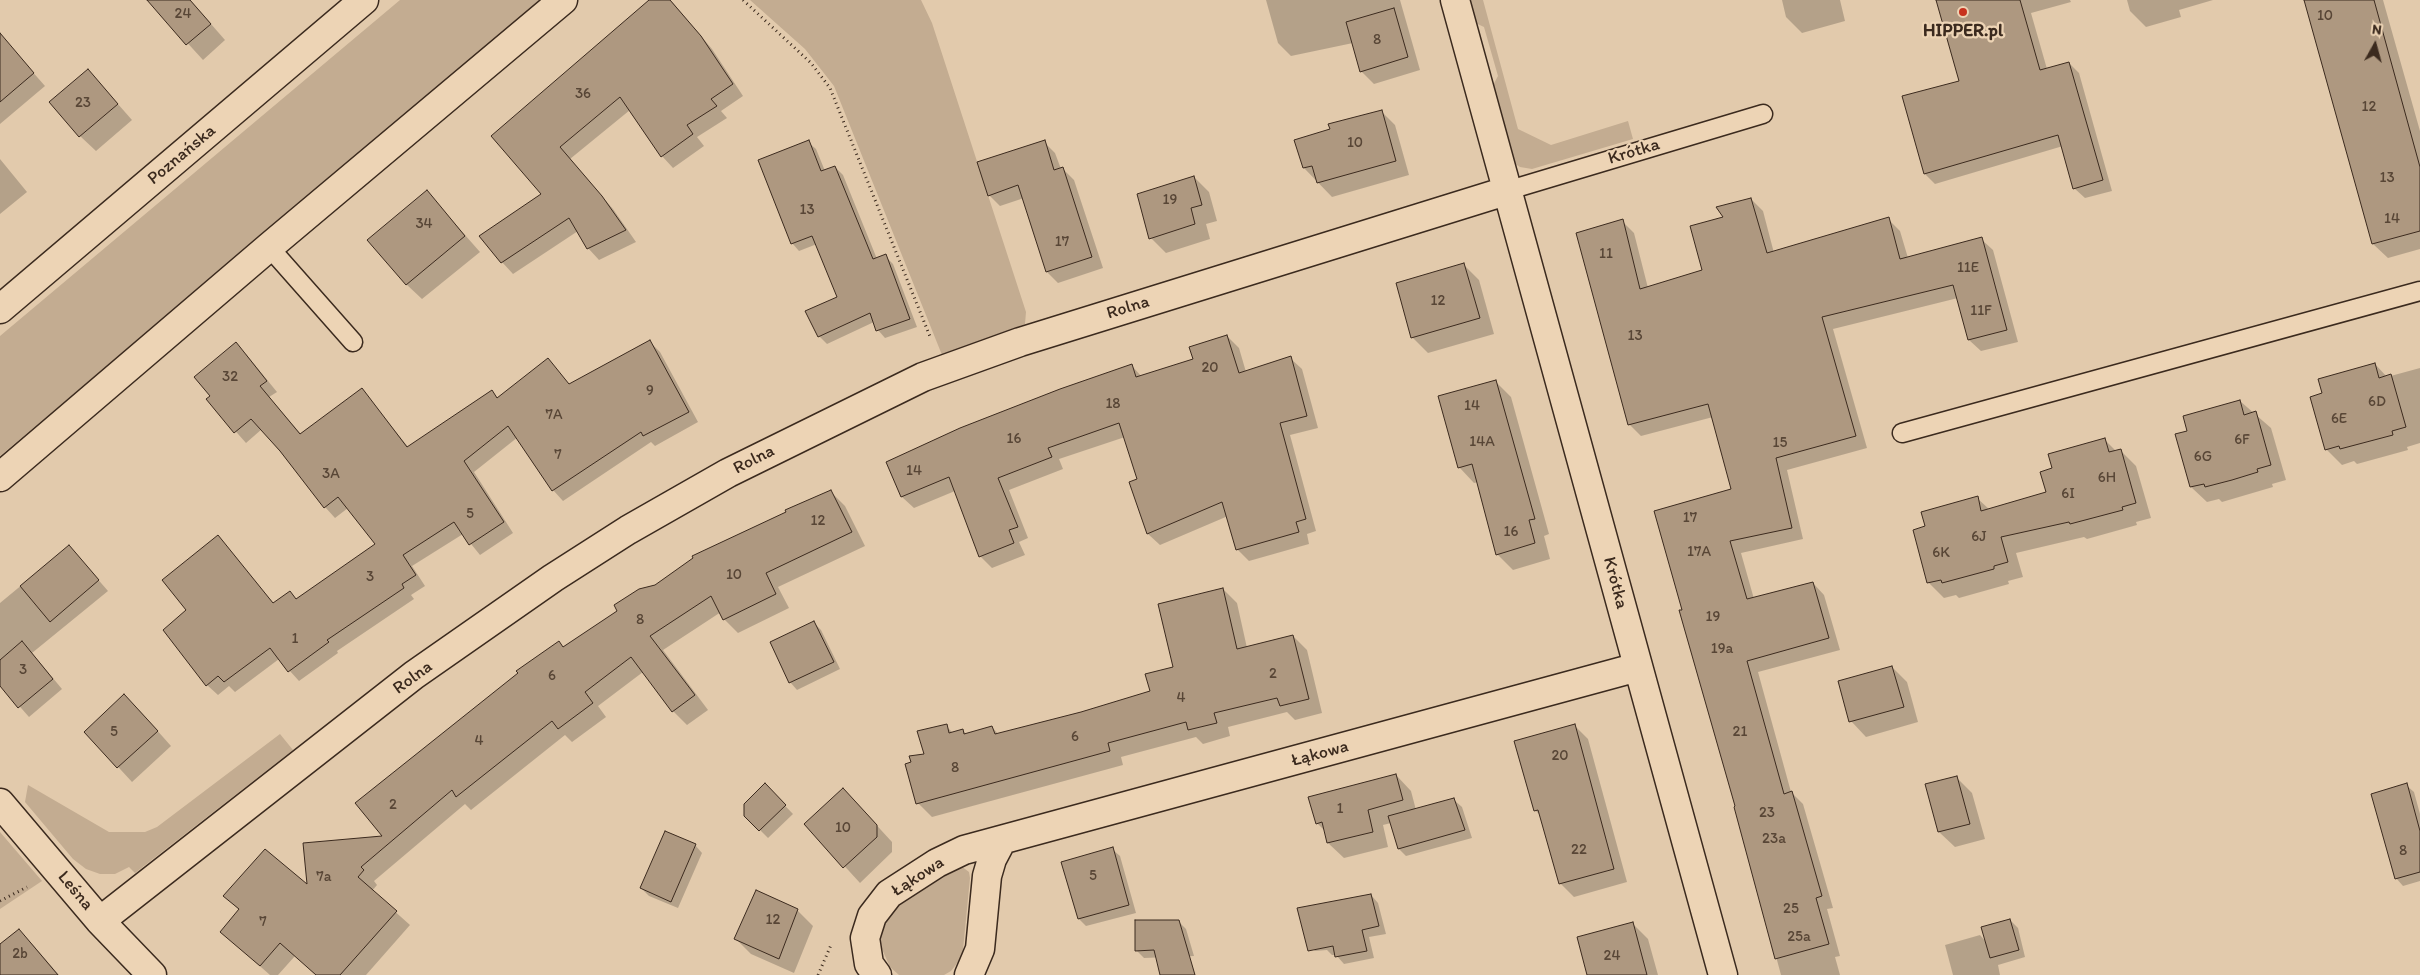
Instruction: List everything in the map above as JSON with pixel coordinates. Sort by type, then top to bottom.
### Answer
[{"type":"street","name":"Poznańska","points":[[0,309],[364,0]]},
{"type":"street","points":[[0,477],[269,247],[563,0]]},
{"type":"street","name":"Krótka","points":[[1455,0],[1723,975]]},
{"type":"street","name":"Rolna","points":[[100,921],[414,675],[553,578],[628,530],[728,473],[821,425],[923,377],[1020,342],[1506,191]]},
{"type":"street","name":"Łąkowa","points":[[877,975],[869,964],[865,938],[872,916],[889,894],[937,863],[964,850],[1638,667]]},
{"type":"street","name":"Leśna","points":[[0,803],[100,921],[152,975]]},
{"type":"street","points":[[969,975],[980,950],[987,876],[992,859],[1002,840]]},
{"type":"lane","name":"Krótka","points":[[1506,191],[1763,114]]},
{"type":"lane","points":[[269,247],[353,342]]},
{"type":"lane","points":[[1902,433],[2420,292]]},
{"type":"path","points":[[743,0],[811,63],[830,88],[943,370]]},
{"type":"path","points":[[818,975],[832,942]]},
{"type":"shaded area","points":[[400,0],[540,0],[0,456],[0,336]]},
{"type":"shaded area","points":[[750,0],[921,0],[932,23],[1026,312],[1025,324],[942,355],[834,86],[805,49]]},
{"type":"shaded area","points":[[1465,0],[1483,0],[1518,129],[1551,145],[1628,121],[1633,139],[1532,169],[1520,167],[1511,161],[1490,91],[1498,76],[1484,27],[1471,21]]},
{"type":"shaded area","points":[[280,734],[293,750],[135,873],[129,867],[115,874],[100,874],[86,869],[73,859],[25,802],[28,785],[109,832],[145,832],[157,827]]},
{"type":"shaded area","points":[[0,832],[42,881],[0,909]]},
{"type":"shaded area","points":[[961,866],[969,872],[970,878],[963,950],[959,961],[951,971],[944,975],[899,975],[890,967],[882,949],[880,938],[883,926],[900,904],[920,886]]},
{"type":"building","points":[[147,0],[190,0],[211,24],[186,45]]},
{"type":"building","points":[[649,0],[670,0],[701,36],[733,84],[711,99],[717,106],[687,125],[693,134],[661,157],[620,97],[560,147],[602,196],[626,230],[587,249],[569,218],[501,263],[479,236],[541,194],[491,136]]},
{"type":"building","points":[[1936,0],[2020,0],[2040,70],[2069,62],[2103,180],[2073,189],[2058,135],[1924,174],[1902,96],[1959,81]]},
{"type":"building","points":[[2304,0],[2374,0],[2420,167],[2420,231],[2372,244]]},
{"type":"building","points":[[1394,8],[1408,57],[1360,72],[1346,22]]},
{"type":"building","points":[[0,33],[34,73],[0,102]]},
{"type":"building","points":[[88,69],[118,104],[79,137],[49,102]]},
{"type":"building","points":[[1382,110],[1396,161],[1317,183],[1312,166],[1303,168],[1294,140],[1330,129],[1328,124]]},
{"type":"building","points":[[809,140],[821,171],[835,166],[873,259],[886,254],[910,319],[876,331],[870,313],[818,337],[805,311],[837,297],[812,236],[791,244],[758,160]]},
{"type":"building","points":[[1045,140],[1054,170],[1063,167],[1092,257],[1046,272],[1018,185],[988,196],[977,162]]},
{"type":"building","points":[[1194,176],[1202,205],[1191,208],[1195,224],[1149,239],[1137,194]]},
{"type":"building","points":[[427,190],[465,236],[406,285],[367,240]]},
{"type":"building","points":[[1751,198],[1767,253],[1889,217],[1900,259],[1982,237],[2007,330],[1968,340],[1953,285],[1822,317],[1856,436],[1776,458],[1792,528],[1730,541],[1747,599],[1813,582],[1829,638],[1747,661],[1784,794],[1792,791],[1822,896],[1816,898],[1829,944],[1775,959],[1735,806],[1679,610],[1682,610],[1654,511],[1731,489],[1708,404],[1628,425],[1576,233],[1623,219],[1640,289],[1702,270],[1690,226],[1723,217],[1716,207]]},
{"type":"building","points":[[1464,263],[1480,318],[1411,338],[1396,283]]},
{"type":"building","points":[[1227,335],[1239,373],[1291,356],[1307,416],[1280,423],[1306,519],[1296,522],[1299,532],[1236,550],[1222,502],[1147,534],[1129,482],[1137,479],[1119,423],[1048,448],[1052,457],[998,478],[1018,527],[1009,530],[1014,543],[979,557],[949,477],[901,497],[886,462],[960,428],[1060,389],[1132,364],[1136,377],[1193,359],[1189,347]]},
{"type":"building","points":[[650,340],[689,412],[643,436],[641,432],[552,491],[508,426],[464,461],[504,522],[469,545],[454,522],[403,555],[416,575],[402,584],[404,588],[327,640],[329,642],[288,672],[270,648],[224,682],[218,676],[206,686],[163,630],[186,610],[162,580],[218,535],[273,603],[290,591],[296,599],[375,544],[338,497],[324,508],[280,451],[251,419],[234,433],[206,399],[210,396],[194,377],[236,342],[267,381],[260,386],[300,434],[362,388],[407,447],[492,390],[497,398],[548,358],[569,384]]},
{"type":"building","points":[[2375,363],[2379,378],[2391,374],[2406,427],[2392,431],[2393,435],[2340,449],[2339,446],[2325,450],[2310,397],[2322,393],[2318,379]]},
{"type":"building","points":[[1496,380],[1535,519],[1529,520],[1535,543],[1496,555],[1472,464],[1458,468],[1438,396]]},
{"type":"building","points":[[2240,400],[2244,415],[2256,411],[2271,465],[2257,469],[2258,472],[2232,480],[2205,487],[2204,484],[2190,487],[2175,434],[2187,431],[2183,416]]},
{"type":"building","points":[[2105,438],[2109,452],[2121,449],[2136,503],[2122,507],[2123,510],[2070,524],[2069,522],[2001,537],[2008,562],[1994,566],[1994,569],[1942,583],[1941,580],[1927,583],[1913,530],[1925,526],[1921,512],[1978,496],[1981,511],[2046,492],[2040,472],[2052,468],[2048,454]]},
{"type":"building","points":[[831,490],[852,532],[766,573],[776,594],[723,620],[711,596],[650,636],[695,695],[672,712],[631,657],[585,692],[593,703],[558,729],[552,721],[456,797],[452,790],[361,867],[364,870],[358,877],[397,911],[340,975],[316,975],[280,943],[260,966],[220,932],[239,909],[223,896],[265,849],[307,884],[303,843],[382,836],[355,803],[518,673],[516,671],[559,641],[563,647],[617,611],[614,605],[639,589],[655,585],[693,558],[692,556],[786,512],[785,510]]},
{"type":"building","points":[[69,545],[99,580],[50,622],[20,586]]},
{"type":"building","points":[[1223,588],[1237,649],[1293,635],[1309,699],[1280,706],[1277,698],[1214,713],[1217,723],[1188,730],[1186,722],[1108,743],[1110,751],[916,804],[905,764],[911,762],[909,756],[924,754],[917,731],[947,724],[949,733],[963,729],[964,734],[992,726],[995,734],[1081,712],[1150,691],[1145,674],[1173,667],[1158,604]]},
{"type":"building","points":[[814,621],[834,662],[789,683],[770,642]]},
{"type":"building","points":[[22,641],[53,679],[18,708],[0,686],[0,660]]},
{"type":"building","points":[[1892,666],[1904,707],[1849,722],[1838,681]]},
{"type":"building","points":[[124,694],[158,731],[117,768],[84,732]]},
{"type":"building","points":[[1575,724],[1614,869],[1559,884],[1538,810],[1534,811],[1514,741]]},
{"type":"building","points":[[1396,774],[1403,800],[1368,810],[1373,832],[1327,843],[1322,822],[1316,824],[1308,797]]},
{"type":"building","points":[[1957,776],[1970,824],[1938,832],[1925,784]]},
{"type":"building","points":[[765,783],[786,805],[759,831],[744,816],[744,804]]},
{"type":"building","points":[[2407,783],[2420,831],[2420,872],[2395,879],[2371,794]]},
{"type":"building","points":[[843,788],[877,825],[877,837],[843,868],[804,824]]},
{"type":"building","points":[[1454,798],[1465,830],[1398,849],[1388,816]]},
{"type":"building","points":[[665,831],[696,844],[671,902],[640,888]]},
{"type":"building","points":[[1113,847],[1129,905],[1078,919],[1061,862]]},
{"type":"building","points":[[756,890],[798,909],[779,959],[734,939]]},
{"type":"building","points":[[1371,894],[1379,926],[1362,930],[1367,951],[1335,957],[1333,946],[1308,951],[1297,908]]},
{"type":"building","points":[[2010,919],[2019,950],[1990,958],[1981,927]]},
{"type":"building","points":[[1135,920],[1179,920],[1195,975],[1160,975],[1154,950],[1135,951]]},
{"type":"building","points":[[1633,922],[1647,975],[1587,975],[1577,937]]},
{"type":"building","points":[[19,929],[58,975],[0,975],[0,944]]},
{"type":"place","name":"HIPPER.pl","points":[[1963,12]]}]
